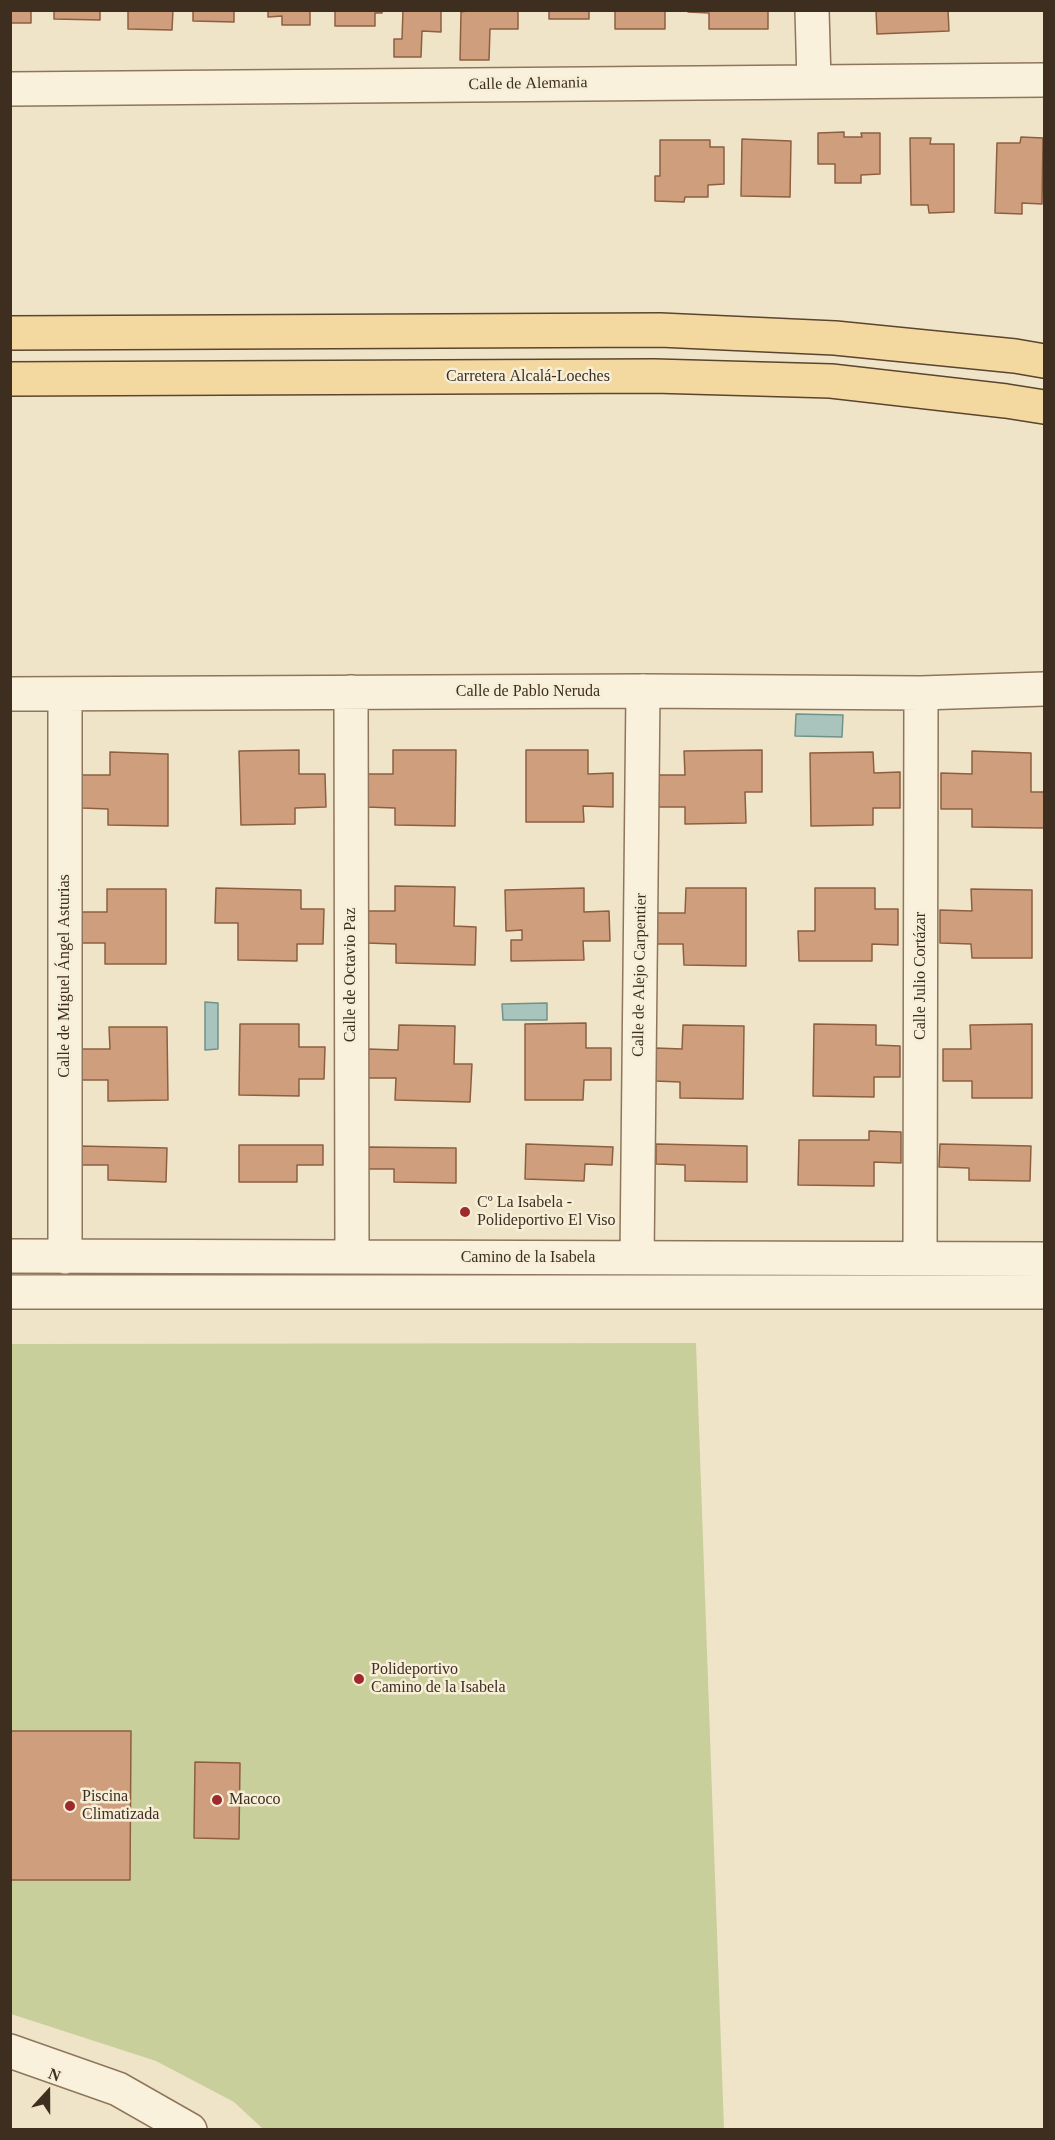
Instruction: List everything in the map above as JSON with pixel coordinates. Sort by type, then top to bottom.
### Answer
[{"type":"main road","points":[[10,333],[660,330],[835,338],[1044,361]]},
{"type":"main road","name":"Carretera Alcalá-Loeches","points":[[10,379],[654,376],[831,381],[1006,400],[1044,407]]},
{"type":"street","points":[[812,10],[814,82]]},
{"type":"street","name":"Calle de Alemania","points":[[10,89],[1044,80]]},
{"type":"street","name":"Calle de Pablo Neruda","points":[[10,694],[643,691],[921,693],[1044,689]]},
{"type":"street","name":"Calle de Alejo Carpentier","points":[[637,1258],[643,691]]},
{"type":"street","name":"Calle de Octavio Paz","points":[[351,692],[352,1257]]},
{"type":"street","name":"Calle Julio Cortázar","points":[[921,693],[921,1258]]},
{"type":"street","name":"Calle de Miguel Ángel Asturias","points":[[64,1257],[65,695]]},
{"type":"street","name":"Camino de la Isabela","points":[[10,1256],[1044,1259]]},
{"type":"street","name":"Camino de la Isabela","points":[[10,1292],[1044,1292]]},
{"type":"street","points":[[10,2051],[118,2089],[190,2130]]},
{"type":"green space","name":"Polideportivo Camino de la Isabela","points":[[696,1343],[724,2129],[263,2129],[234,2102],[156,2061],[11,2014],[11,1344]]},
{"type":"water","points":[[796,714],[843,715],[842,737],[795,736]]},
{"type":"water","points":[[205,1002],[218,1003],[218,1049],[205,1050]]},
{"type":"water","points":[[547,1003],[547,1020],[503,1020],[502,1004]]},
{"type":"building","points":[[10,10],[31,10],[31,23],[10,23]]},
{"type":"building","points":[[54,10],[100,10],[100,20],[54,19]]},
{"type":"building","points":[[128,10],[173,10],[172,30],[128,29]]},
{"type":"building","points":[[193,10],[234,10],[234,22],[193,21]]},
{"type":"building","points":[[268,10],[310,10],[310,25],[282,25],[282,16],[268,17]]},
{"type":"building","points":[[335,10],[382,10],[382,13],[375,13],[375,26],[335,26]]},
{"type":"building","points":[[403,10],[441,10],[441,32],[422,31],[421,57],[394,57],[394,39],[402,39]]},
{"type":"building","points":[[518,10],[518,29],[490,29],[489,60],[460,60],[461,12]]},
{"type":"building","points":[[549,10],[589,10],[589,19],[549,19]]},
{"type":"building","points":[[615,10],[665,10],[665,29],[615,29]]},
{"type":"building","points":[[688,10],[768,10],[768,29],[709,29],[709,13],[688,12]]},
{"type":"building","points":[[876,10],[948,10],[949,31],[877,34]]},
{"type":"building","points":[[844,132],[844,137],[862,137],[861,133],[880,133],[880,174],[861,175],[861,183],[835,183],[835,164],[818,164],[818,133]]},
{"type":"building","points":[[1021,137],[1043,138],[1042,204],[1022,203],[1022,214],[995,213],[997,143],[1020,143]]},
{"type":"building","points":[[910,138],[931,138],[930,144],[954,144],[954,212],[929,213],[928,205],[911,205]]},
{"type":"building","points":[[742,139],[791,141],[790,197],[741,196]]},
{"type":"building","points":[[660,140],[710,140],[710,147],[724,147],[724,184],[708,185],[708,197],[685,197],[684,202],[655,201],[655,176],[660,176]]},
{"type":"building","points":[[299,750],[299,774],[325,774],[326,807],[295,808],[295,824],[241,825],[239,751]]},
{"type":"building","points":[[393,750],[456,750],[455,826],[395,825],[395,808],[366,807],[366,774],[393,774]]},
{"type":"building","points":[[526,750],[588,750],[588,774],[613,773],[613,807],[583,806],[584,822],[526,822]]},
{"type":"building","points":[[762,750],[762,792],[745,792],[746,823],[685,824],[685,807],[655,807],[655,775],[685,775],[684,751]]},
{"type":"building","points":[[972,751],[1031,753],[1031,792],[1044,792],[1044,828],[972,827],[972,809],[941,809],[941,773],[972,774]]},
{"type":"building","points":[[110,752],[168,754],[168,826],[108,825],[108,809],[82,808],[82,775],[110,775]]},
{"type":"building","points":[[873,752],[874,773],[900,772],[900,808],[873,808],[873,825],[811,826],[810,753]]},
{"type":"building","points":[[395,886],[455,887],[454,926],[476,927],[475,965],[396,963],[396,944],[366,943],[367,911],[395,911]]},
{"type":"building","points":[[216,888],[301,890],[301,909],[324,909],[323,944],[297,944],[297,961],[238,960],[238,923],[215,923]]},
{"type":"building","points":[[584,888],[584,912],[609,911],[610,941],[583,941],[584,960],[511,961],[511,940],[522,940],[522,930],[506,931],[505,890]]},
{"type":"building","points":[[686,888],[746,888],[746,966],[684,965],[683,944],[657,944],[657,913],[685,913]]},
{"type":"building","points":[[815,888],[875,888],[875,909],[898,909],[898,945],[872,944],[872,961],[799,961],[798,931],[815,931]]},
{"type":"building","points":[[107,889],[166,889],[166,964],[105,964],[105,943],[81,943],[81,912],[107,912]]},
{"type":"building","points":[[971,889],[1032,890],[1032,958],[972,958],[971,944],[940,943],[940,910],[972,911]]},
{"type":"building","points":[[586,1023],[586,1048],[611,1048],[611,1080],[584,1080],[583,1100],[525,1100],[525,1024]]},
{"type":"building","points":[[240,1024],[299,1024],[299,1047],[325,1047],[324,1079],[299,1079],[299,1096],[239,1095]]},
{"type":"building","points":[[814,1024],[876,1025],[876,1045],[900,1046],[900,1077],[874,1077],[874,1097],[813,1096]]},
{"type":"building","points":[[1032,1024],[1032,1098],[972,1098],[972,1081],[943,1081],[943,1049],[971,1049],[970,1025]]},
{"type":"building","points":[[399,1025],[455,1026],[454,1064],[472,1064],[470,1102],[395,1100],[396,1078],[368,1078],[368,1049],[398,1050]]},
{"type":"building","points":[[683,1025],[744,1026],[743,1099],[680,1098],[680,1082],[655,1081],[656,1048],[682,1049]]},
{"type":"building","points":[[109,1027],[167,1027],[168,1100],[108,1101],[108,1080],[80,1080],[80,1049],[110,1049]]},
{"type":"building","points":[[869,1131],[901,1132],[901,1163],[874,1162],[874,1186],[798,1185],[799,1140],[869,1140]]},
{"type":"building","points":[[526,1144],[613,1147],[612,1165],[585,1164],[584,1181],[525,1179]]},
{"type":"building","points":[[656,1144],[747,1146],[747,1182],[685,1181],[685,1165],[656,1164]]},
{"type":"building","points":[[940,1144],[1031,1146],[1030,1181],[969,1180],[969,1168],[939,1167]]},
{"type":"building","points":[[239,1145],[323,1145],[323,1165],[297,1165],[297,1182],[239,1182]]},
{"type":"building","points":[[80,1146],[167,1148],[166,1182],[108,1180],[108,1165],[80,1165]]},
{"type":"building","points":[[368,1147],[456,1148],[456,1183],[394,1182],[394,1169],[368,1169]]},
{"type":"building","name":"Piscina Climatizada","points":[[10,1731],[131,1731],[130,1880],[10,1880]]},
{"type":"building","name":"Macoco","points":[[195,1762],[240,1763],[239,1839],[194,1838]]},
{"type":"place","name":"Cº La Isabela - Polideportivo El Viso","points":[[465,1212]]},
{"type":"place","name":"Polideportivo Camino de la Isabela","points":[[359,1679]]},
{"type":"place","name":"Macoco","points":[[217,1800]]},
{"type":"place","name":"Piscina Climatizada","points":[[70,1806]]}]
